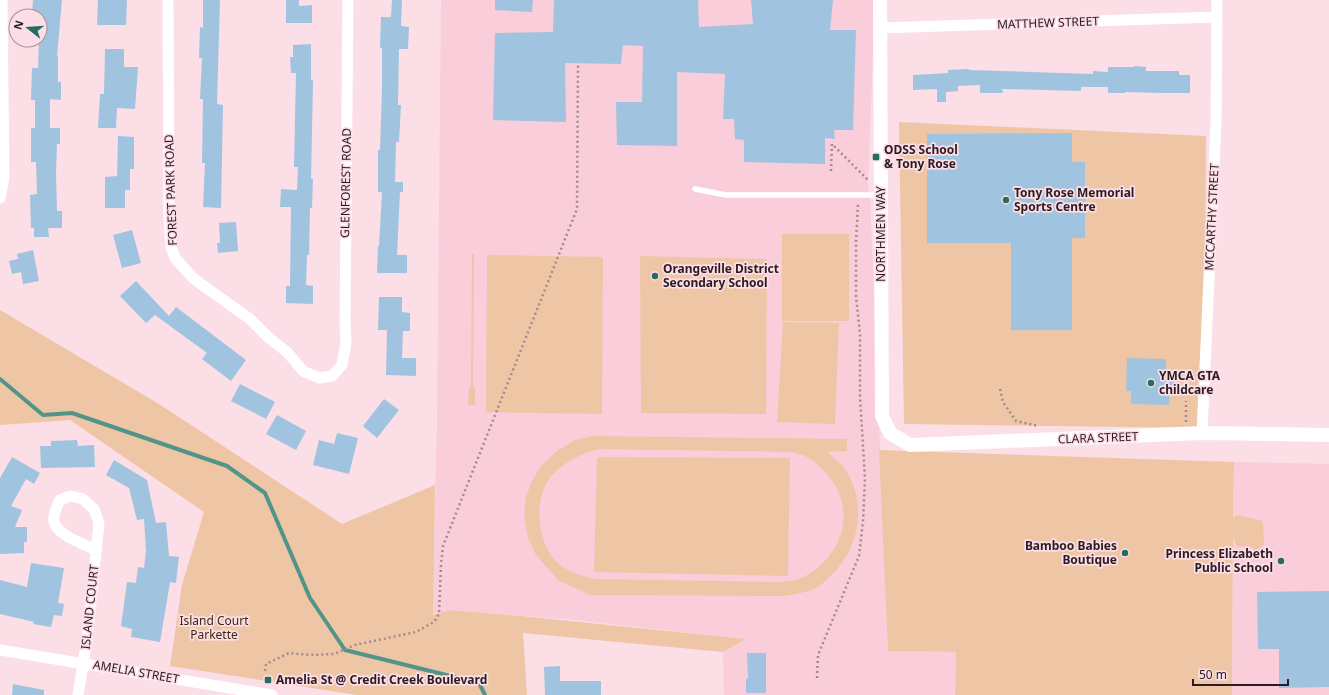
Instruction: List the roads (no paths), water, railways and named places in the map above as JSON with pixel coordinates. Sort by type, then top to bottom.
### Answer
[{"type":"street","points":[[0,198],[4,178],[2,0]]},
{"type":"street","name":"FOREST PARK ROAD","points":[[168,0],[169,215],[171,247],[175,258],[194,279],[250,319],[286,352],[303,371],[319,378],[332,376],[342,365]]},
{"type":"street","name":"GLENFOREST ROAD","points":[[342,365],[346,343],[344,323],[348,0]]},
{"type":"street","name":"NORTHMEN WAY","points":[[880,0],[882,416]]},
{"type":"street","name":"MCCARTHY STREET","points":[[1202,433],[1216,123],[1216,0]]},
{"type":"street","name":"MATTHEW STREET","points":[[880,28],[1216,17]]},
{"type":"street","name":"CLARA STREET","points":[[882,416],[890,433],[910,445],[1202,433],[1329,435]]},
{"type":"street","name":"ISLAND COURT","points":[[78,695],[84,663],[96,550],[98,524],[94,509],[83,499],[71,496],[60,500],[54,513],[53,520],[55,527],[66,536],[96,550]]},
{"type":"street","name":"AMELIA STREET","points":[[0,650],[84,663],[242,693],[272,695]]},
{"type":"lane","points":[[695,189],[726,196],[858,196],[880,193]]},
{"type":"waterway","points":[[0,379],[43,415],[72,413],[227,466],[265,493],[310,598],[345,650],[479,683],[485,695]]},
{"type":"place","name":"ODSS School & Tony Rose","points":[[876,157]]},
{"type":"place","name":"Tony Rose Memorial Sports Centre","points":[[1006,200]]},
{"type":"place","name":"Orangeville District Secondary School","points":[[655,276]]},
{"type":"place","name":"YMCA GTA childcare","points":[[1151,383]]},
{"type":"place","name":"Bamboo Babies Boutique","points":[[1125,553]]},
{"type":"place","name":"Princess Elizabeth Public School","points":[[1281,561]]},
{"type":"place","name":"Amelia St @ Credit Creek Boulevard","points":[[268,680]]},
{"type":"park label","name":"Island Court Parkette","points":[[214,628]]}]
